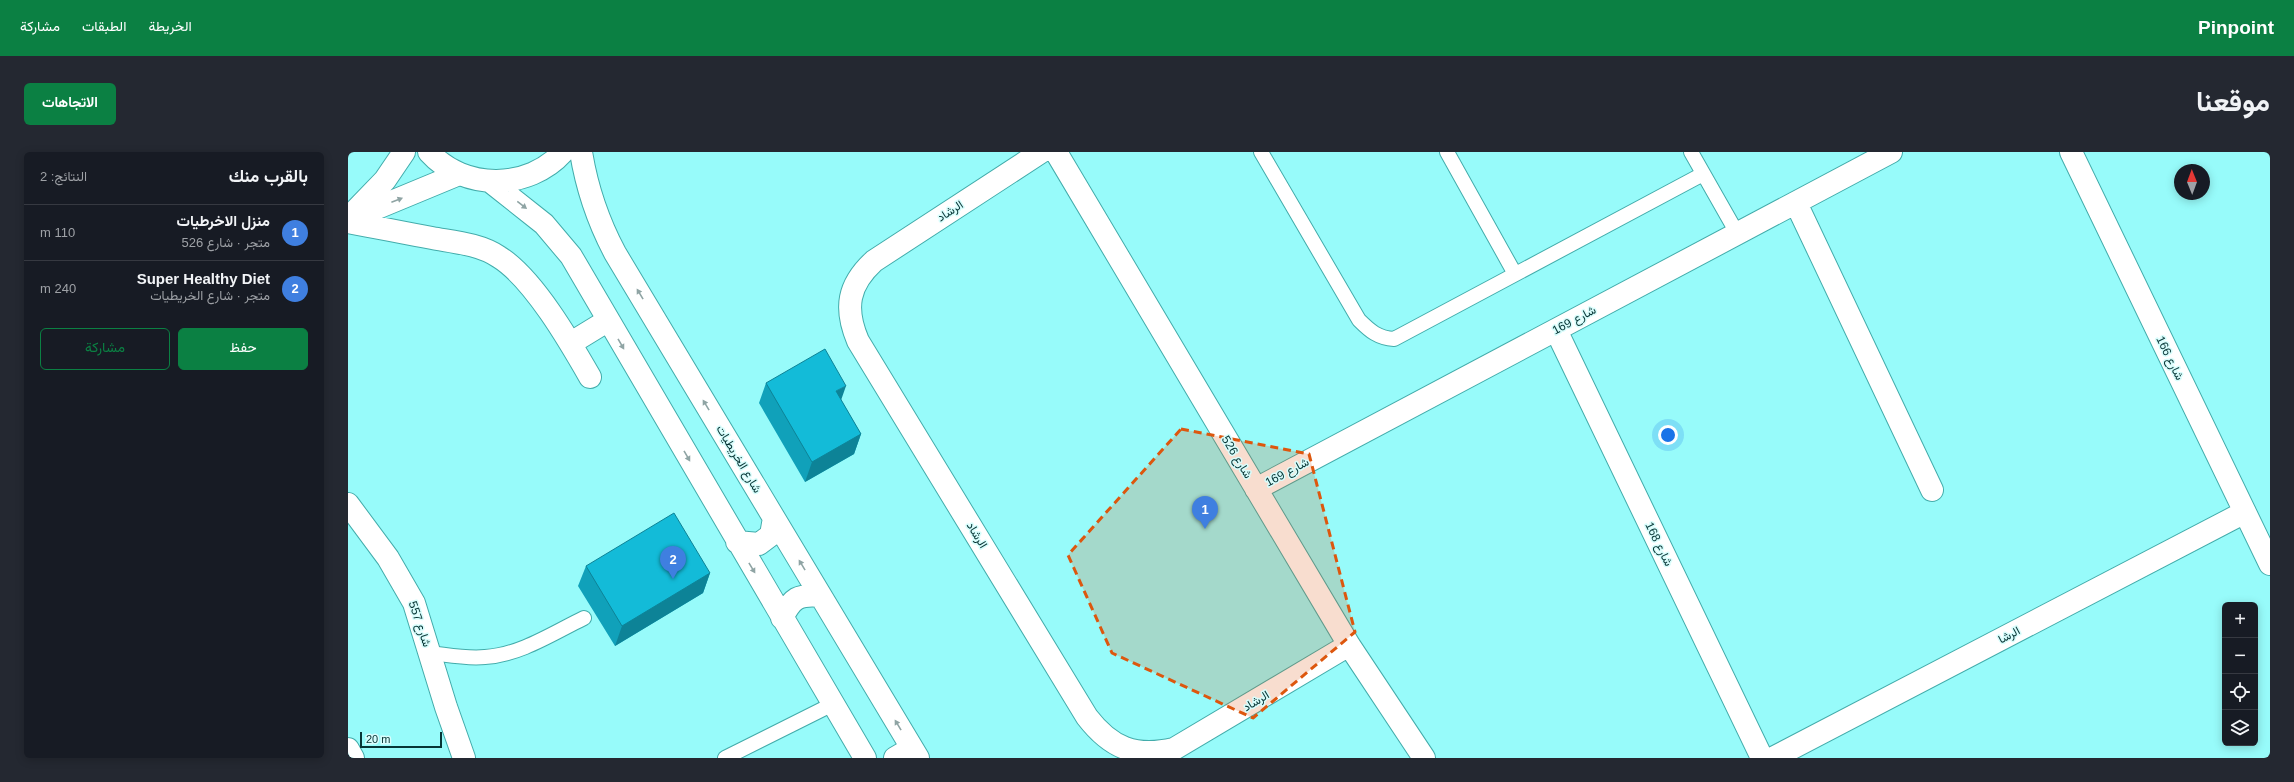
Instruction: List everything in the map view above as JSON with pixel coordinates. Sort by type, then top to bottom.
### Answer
[{"type":"street","points":[[348,220],[386,180],[404,152]]},
{"type":"street","points":[[429,152],[445,166],[460,174],[491,182],[509,181],[543,169],[563,152]]},
{"type":"street","name":"شارع الخريطيات","points":[[581,152],[589,194],[605,234],[821,596],[908,754]]},
{"type":"street","name":"الرشاد","points":[[1041,152],[874,261],[863,271],[855,284],[850,298],[849,312],[852,327],[858,341],[1087,717],[1110,741],[1125,749],[1146,753],[1174,749],[1349,645]]},
{"type":"street","name":"شارع 526","points":[[1056,152],[1349,645],[1424,758]]},
{"type":"street","name":"شارع 169","points":[[1256,489],[1891,152]]},
{"type":"street","name":"شارع 166","points":[[2071,152],[2270,564]]},
{"type":"street","points":[[348,220],[460,174]]},
{"type":"street","points":[[491,182],[528,210],[558,239],[582,274],[607,321],[865,758]]},
{"type":"street","points":[[1796,203],[1932,490]]},
{"type":"street","points":[[348,220],[479,247],[499,256],[515,269],[529,285],[571,343],[590,377]]},
{"type":"street","points":[[571,343],[607,321]]},
{"type":"street","name":"شارع 168","points":[[1556,330],[1762,758]]},
{"type":"street","name":"شارع 557","points":[[348,504],[402,580],[416,609],[446,707],[464,758]]},
{"type":"street","name":"الرشا","points":[[1773,758],[2245,512]]},
{"type":"street","points":[[737,542],[759,544],[771,535],[774,518]]},
{"type":"street","points":[[782,618],[789,604],[804,595],[821,596]]},
{"type":"street","points":[[348,749],[353,758]]},
{"type":"lane","points":[[1261,152],[1358,320],[1369,331],[1381,338],[1394,340],[1703,174]]},
{"type":"lane","points":[[1447,152],[1515,274]]},
{"type":"lane","points":[[1691,152],[1737,233]]},
{"type":"lane","points":[[430,653],[468,657],[501,655],[517,651],[584,618]]},
{"type":"lane","points":[[725,758],[832,704]]},
{"type":"highlighted area","points":[[1181,429],[1309,454],[1355,632],[1253,718],[1112,653],[1068,555]]},
{"type":"building","points":[[825,349],[846,386],[836,391],[861,434],[812,462],[766,383]]},
{"type":"building","points":[[674,513],[710,573],[622,626],[586,566]]},
{"type":"place","name":"منزل الاخرطيات","points":[[1205,529]]},
{"type":"place","name":"Super Healthy Diet","points":[[673,579]]}]
